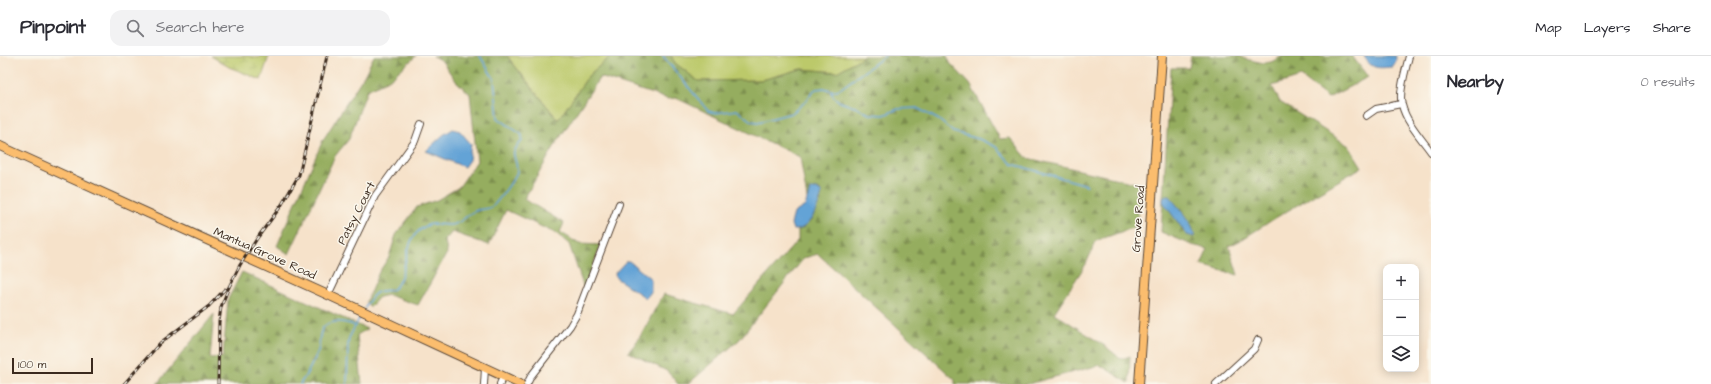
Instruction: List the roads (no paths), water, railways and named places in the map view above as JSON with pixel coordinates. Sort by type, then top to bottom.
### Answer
[{"type":"main road","name":"Grove Road","points":[[1139,384],[1162,56]]},
{"type":"main road","name":"Mantua Grove Road","points":[[0,146],[485,368],[502,380],[520,384]]},
{"type":"street","points":[[1409,56],[1401,94],[1401,104],[1431,152]]},
{"type":"street","points":[[1366,116],[1376,109],[1401,104]]},
{"type":"street","name":"Patsy Court","points":[[328,295],[375,196],[415,141],[421,124]]},
{"type":"street","points":[[527,384],[531,376],[570,326],[577,314],[620,204]]},
{"type":"street","points":[[1216,384],[1254,349],[1258,340]]},
{"type":"street","points":[[484,384],[485,368]]},
{"type":"water","points":[[1364,56],[1396,56],[1396,62],[1392,67],[1376,67],[1370,64]]},
{"type":"water","points":[[453,129],[460,131],[471,144],[469,160],[464,167],[426,151],[443,135]]},
{"type":"water","points":[[817,189],[822,193],[816,211],[804,227],[799,230],[793,230],[791,224],[794,213],[805,206],[810,190]]},
{"type":"water","points":[[1169,196],[1185,216],[1192,228],[1194,237],[1187,235],[1163,202],[1163,198]]},
{"type":"water","points":[[626,261],[629,261],[651,279],[651,292],[646,298],[616,278],[615,273]]},
{"type":"waterway","points":[[365,308],[370,299],[376,293],[390,290],[397,285],[404,269],[410,244],[414,236],[420,230],[431,224],[455,224],[475,211],[487,209],[493,206],[516,174],[517,165],[514,153],[517,146],[522,141],[522,135],[498,118],[494,79],[480,56]]},
{"type":"waterway","points":[[663,56],[708,111],[715,113],[737,110],[751,121],[758,122],[792,113],[805,102],[816,89],[824,88],[833,91],[840,89],[885,56]]},
{"type":"waterway","points":[[831,91],[834,97],[840,102],[858,108],[869,114],[884,115],[898,109],[917,108],[939,120],[953,132],[979,139],[996,147],[1012,164],[1087,185]]},
{"type":"waterway","points":[[347,384],[349,338],[362,313]]},
{"type":"waterway","points":[[300,384],[318,351],[320,336],[325,326],[334,322],[356,326]]},
{"type":"railway","points":[[218,384],[219,322],[221,307],[240,265],[281,206],[299,175],[327,56]]},
{"type":"railway","points":[[124,384],[160,343],[209,306],[225,289]]}]
